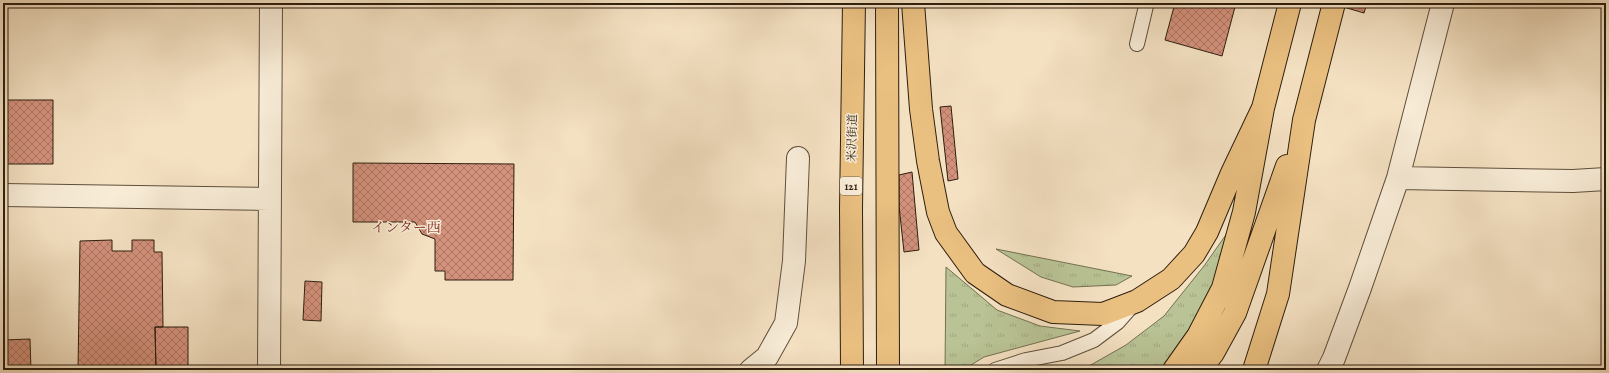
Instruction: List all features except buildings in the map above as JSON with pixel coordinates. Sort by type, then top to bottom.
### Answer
[{"type":"highway","name":"米沢街道","points":[[852,370],[851,208],[854,3]]},
{"type":"highway","points":[[887,3],[888,370]]},
{"type":"highway","points":[[913,3],[921,109],[928,161],[938,212],[946,233],[975,273],[1007,295],[1053,312],[1104,314],[1137,301],[1171,279],[1194,254],[1207,232],[1232,173],[1263,108]]},
{"type":"highway","points":[[1174,370],[1198,336],[1223,288],[1244,212],[1263,108],[1290,3]]},
{"type":"highway","points":[[1200,370],[1213,353],[1234,313],[1304,120],[1334,3]]},
{"type":"highway","points":[[1254,370],[1278,294],[1304,120]]},
{"type":"street","points":[[269,370],[271,3]]},
{"type":"street","points":[[1328,370],[1334,358],[1360,288],[1398,178],[1443,3]]},
{"type":"street","points":[[751,370],[767,357],[786,323],[794,261],[798,158]]},
{"type":"street","points":[[1398,178],[1573,181],[1606,179]]},
{"type":"street","points":[[3,196],[270,199]]},
{"type":"lane","points":[[1137,44],[1146,6]]},
{"type":"lane","points":[[995,370],[1026,360],[1062,353],[1094,340],[1118,322],[1137,301]]},
{"type":"green space","points":[[1230,229],[1209,302],[1161,370],[1082,370],[1126,345],[1164,316],[1204,266]]},
{"type":"green space","points":[[996,249],[1132,276],[1116,285],[1073,287],[1041,277]]},
{"type":"green space","points":[[946,267],[997,310],[1040,326],[1080,331],[984,357],[963,370],[945,370]]},
{"type":"district","name":"インター西","points":[[406,227]]}]
